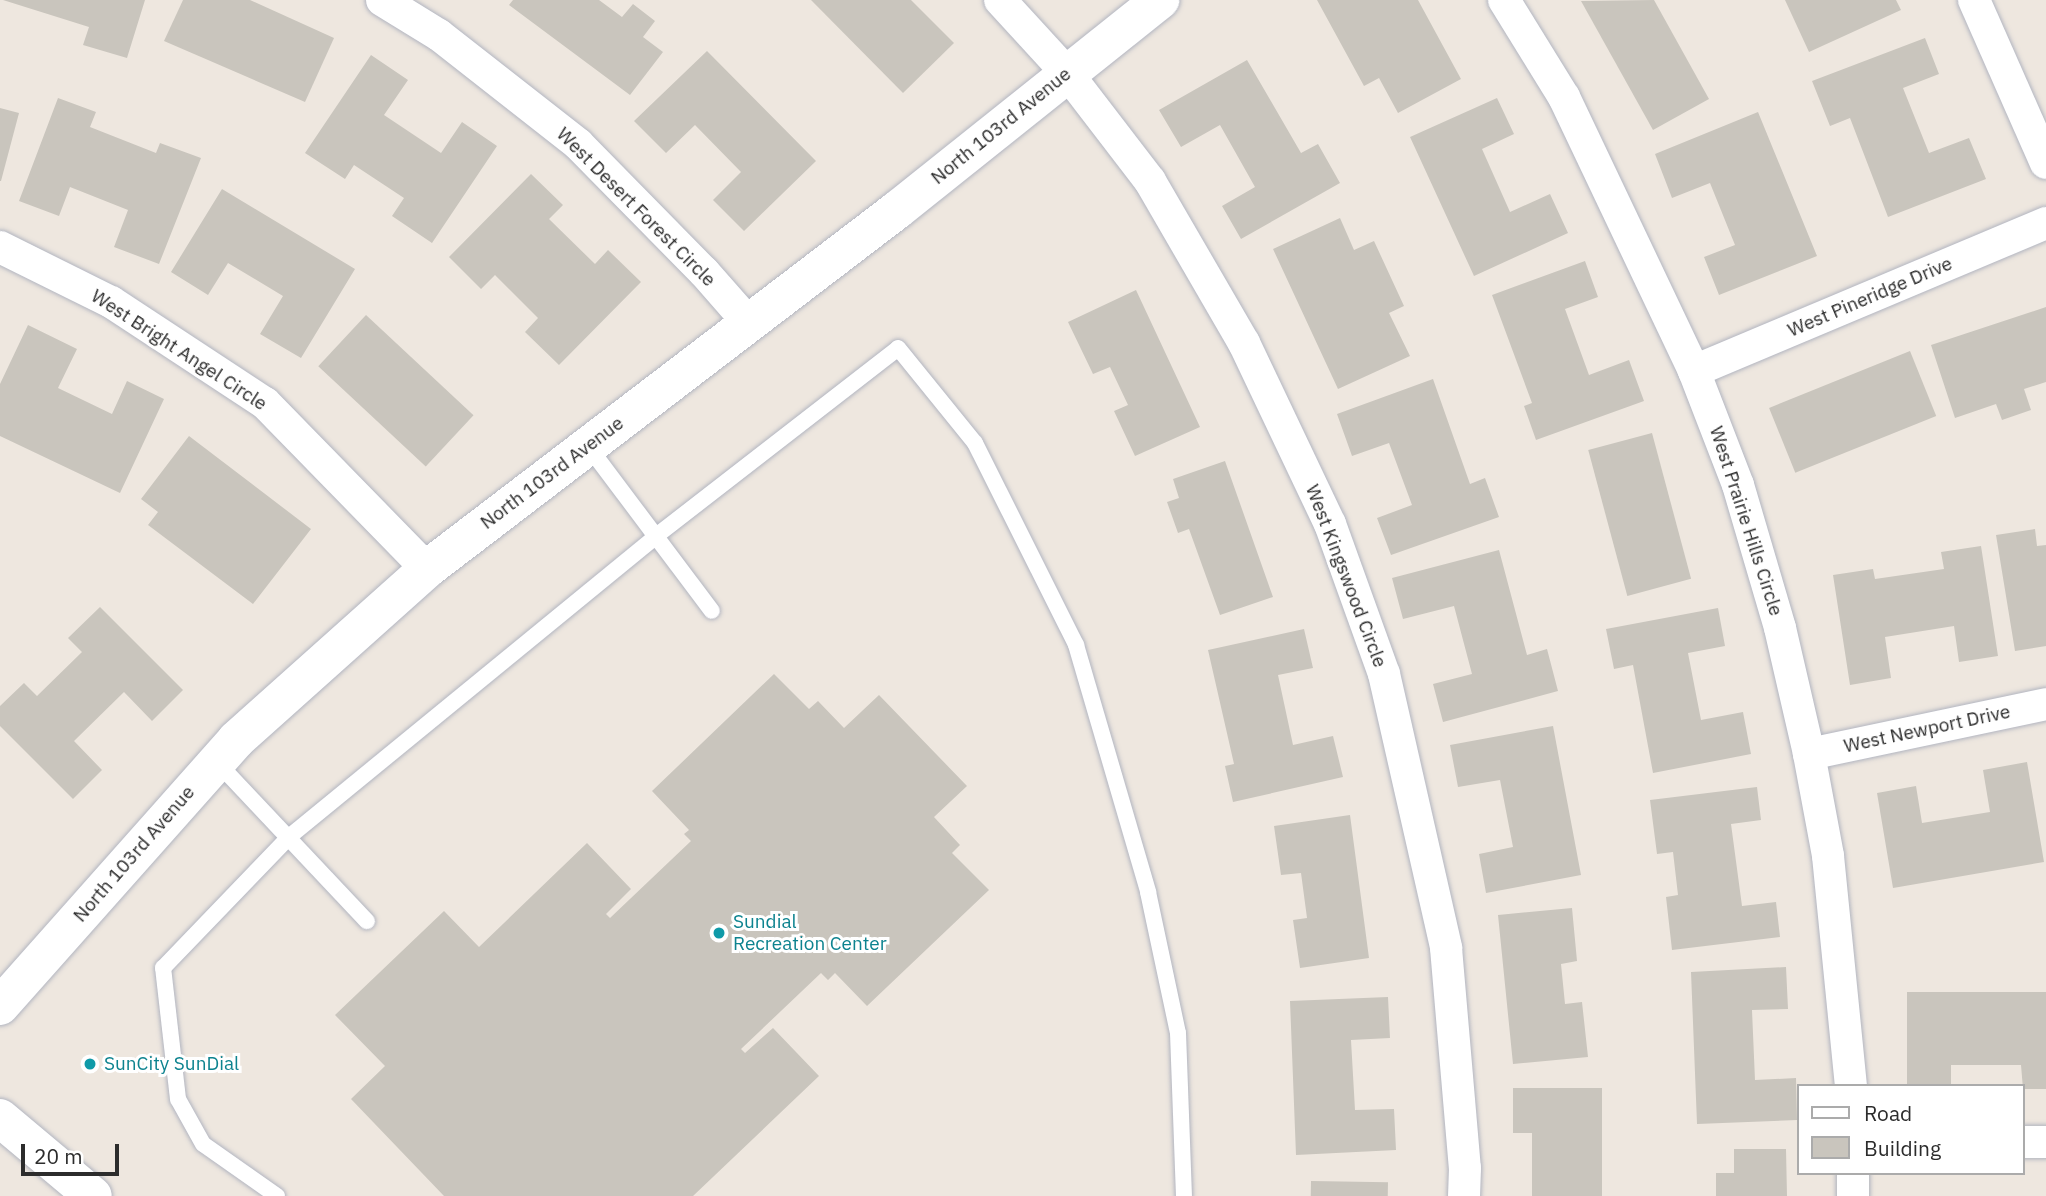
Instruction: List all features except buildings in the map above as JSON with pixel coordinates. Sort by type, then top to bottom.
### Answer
[{"type":"street","name":"West Desert Forest Circle","points":[[382,0],[439,35],[578,144],[704,272],[748,322]]},
{"type":"street","name":"West Kingswood Circle","points":[[1000,0],[1066,73],[1150,181],[1244,343],[1330,524],[1380,662],[1446,948],[1465,1168],[1464,1196]]},
{"type":"street","name":"North 103rd Avenue","points":[[0,1006],[236,740],[427,569],[897,210],[1160,0]]},
{"type":"street","name":"West Prairie Hills Circle","points":[[1504,0],[1564,97],[1694,371],[1749,524],[1780,628],[1809,754],[1828,856],[1851,1084]]},
{"type":"street","points":[[1974,0],[2046,163]]},
{"type":"street","name":"West Pineridge Drive","points":[[1694,371],[2046,223]]},
{"type":"street","name":"West Bright Angel Circle","points":[[0,247],[111,302],[265,403],[427,569]]},
{"type":"street","name":"West Newport Drive","points":[[1809,754],[2046,704]]},
{"type":"street","points":[[0,1118],[93,1196]]},
{"type":"street","points":[[2025,1142],[2046,1142]]},
{"type":"street","points":[[1853,1175],[1853,1196]]},
{"type":"lane","points":[[277,1196],[203,1144],[178,1100],[163,968],[290,836],[656,536],[898,348],[975,443],[1076,645],[1148,892],[1178,1033],[1184,1196]]},
{"type":"lane","points":[[588,446],[712,611]]},
{"type":"lane","points":[[216,761],[290,836],[367,921]]},
{"type":"place","name":"Sundial Recreation Center","points":[[719,933]]},
{"type":"place","name":"SunCity SunDial","points":[[90,1064]]}]
